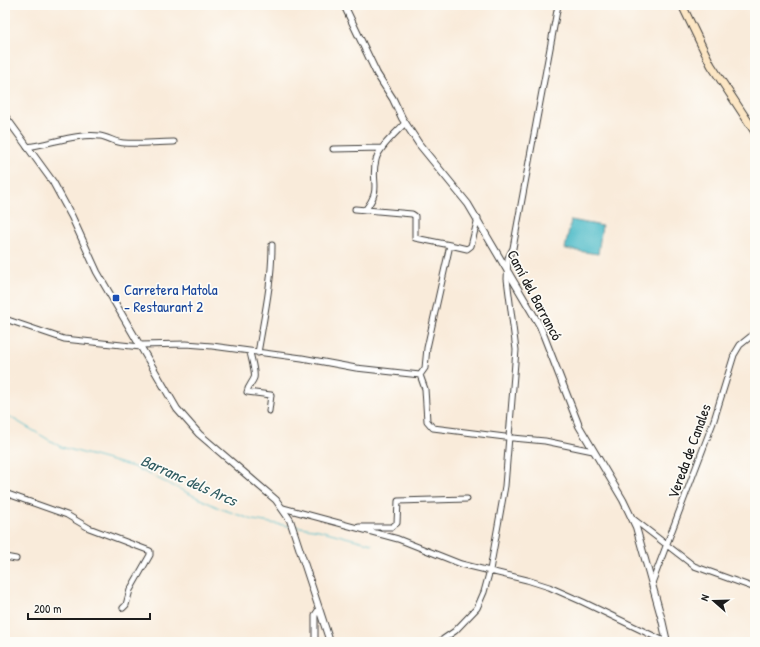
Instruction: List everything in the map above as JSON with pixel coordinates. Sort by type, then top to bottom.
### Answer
[{"type":"main road","points":[[682,5],[712,66],[755,132]]},
{"type":"street","name":"Camí del Barrancó","points":[[344,5],[378,74],[405,122],[419,144],[456,187],[478,218],[540,326],[579,426],[632,518],[652,583],[666,642]]},
{"type":"street","points":[[439,642],[455,631],[477,608],[484,592],[490,570],[505,486],[516,350],[508,295],[508,258],[513,248],[558,5]]},
{"type":"street","points":[[5,116],[53,182],[63,199],[98,272],[177,409],[199,434],[276,500],[283,508],[290,520],[330,642]]},
{"type":"street","points":[[365,210],[372,202],[376,190],[376,160],[382,148],[405,122]]},
{"type":"street","points":[[27,147],[42,145],[64,139],[94,136],[101,136],[122,144],[174,142]]},
{"type":"street","points":[[333,150],[382,148]]},
{"type":"street","points":[[355,209],[412,214],[415,216],[415,238],[467,249],[471,246],[478,218]]},
{"type":"street","points":[[258,353],[272,263],[272,245]]},
{"type":"street","points":[[420,375],[425,368],[427,348],[450,245]]},
{"type":"street","points":[[5,319],[64,339],[141,346],[186,344],[302,358],[356,368],[420,375]]},
{"type":"street","name":"Vereda de Canales","points":[[652,583],[714,420],[734,355],[740,345],[755,333]]},
{"type":"street","points":[[250,352],[255,375],[254,380],[248,385],[247,392],[271,395],[270,411]]},
{"type":"street","points":[[420,375],[425,389],[427,421],[433,428],[505,437]]},
{"type":"street","points":[[513,438],[545,441],[593,451]]},
{"type":"street","points":[[5,493],[66,515],[89,528],[150,551],[150,555],[130,590],[126,605],[123,608]]},
{"type":"street","points":[[352,527],[392,527],[397,523],[398,502],[467,499]]},
{"type":"street","points":[[283,508],[398,539],[461,564],[527,580],[556,590],[666,642]]},
{"type":"street","points":[[632,518],[666,546],[694,566],[755,588]]},
{"type":"street","points":[[5,557],[16,559]]},
{"type":"street","points":[[315,642],[315,615],[319,609]]},
{"type":"water","points":[[571,220],[602,226],[598,254],[565,249]]},
{"type":"waterway","name":"Barranc dels Arcs","points":[[5,414],[61,447],[134,467],[219,508],[253,520],[289,526]]},
{"type":"waterway","name":"Barranc dels Arcs","points":[[294,526],[319,530],[372,544]]},
{"type":"place","name":"Carretera Matola - Restaurant 2","points":[[116,298]]}]
